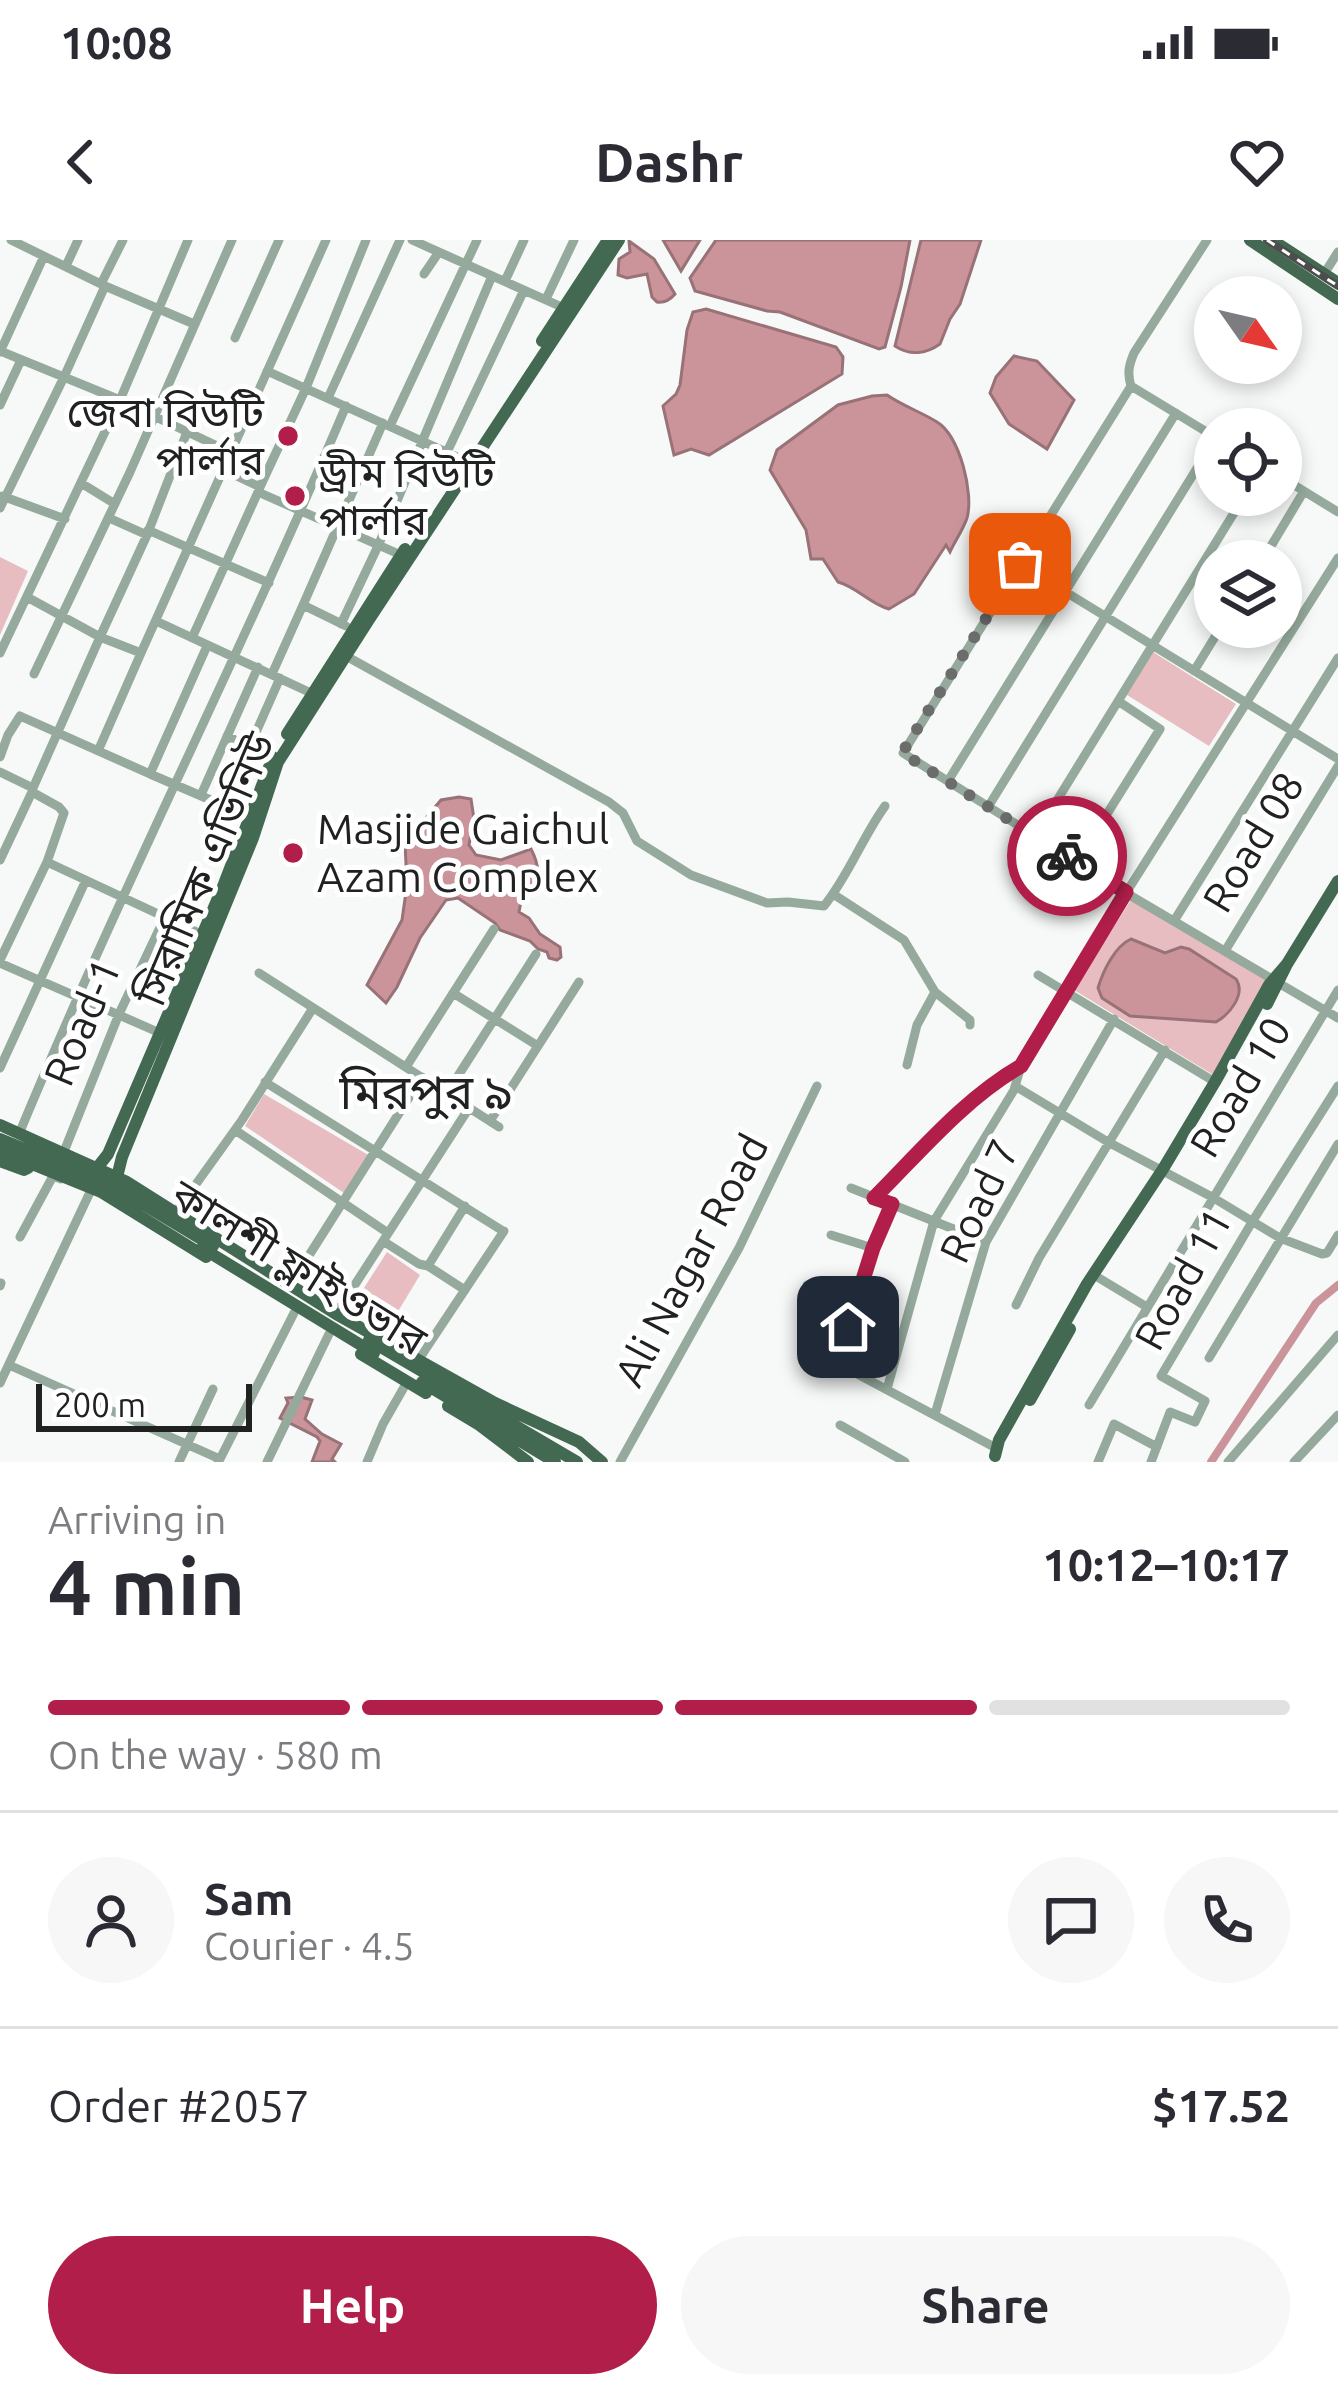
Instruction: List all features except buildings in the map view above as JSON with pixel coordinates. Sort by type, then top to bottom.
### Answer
[{"type":"main road","name":"সিরামিক এভিনিউ","points":[[339,657],[346,626],[401,555],[608,240]]},
{"type":"main road","name":"সিরামিক এভিনিউ","points":[[117,1178],[253,838],[278,762],[339,657],[619,240]]},
{"type":"main road","points":[[1250,240],[1338,299]]},
{"type":"main road","points":[[1271,240],[1338,283]]},
{"type":"main road","points":[[97,1168],[109,1154],[272,758],[339,657]]},
{"type":"main road","points":[[997,1457],[1098,1272],[1338,880]]},
{"type":"main road","points":[[0,1125],[117,1178],[336,1314],[495,1403],[571,1437],[602,1462]]},
{"type":"main road","points":[[0,1145],[294,1313],[478,1424],[528,1462]]},
{"type":"main road","points":[[0,1145],[110,1184],[575,1462],[571,1437]]},
{"type":"main road","name":"কালশী ফ্লাইওভার","points":[[0,1145],[116,1193],[555,1462]]},
{"type":"main road","points":[[0,1161],[24,1170],[35,1166]]},
{"type":"street","points":[[11,240],[194,323]]},
{"type":"street","points":[[65,266],[77,240]]},
{"type":"street","points":[[65,520],[2,500],[64,377],[123,240]]},
{"type":"street","points":[[0,653],[120,400],[188,240]]},
{"type":"street","points":[[34,674],[232,240]]},
{"type":"street","points":[[235,338],[280,240]]},
{"type":"street","points":[[98,751],[326,240]]},
{"type":"street","points":[[192,638],[306,388],[366,240]]},
{"type":"street","points":[[328,398],[400,240]]},
{"type":"street","points":[[412,240],[428,243],[564,308]]},
{"type":"street","points":[[224,805],[303,605],[477,240]]},
{"type":"street","points":[[505,281],[524,240]]},
{"type":"street","points":[[546,299],[574,240]]},
{"type":"street","points":[[1207,240],[1134,352],[1129,365],[1131,386],[902,753],[1338,1018]]},
{"type":"street","points":[[424,274],[439,252]]},
{"type":"street","points":[[1324,274],[1338,252]]},
{"type":"street","points":[[44,256],[0,351],[232,453]]},
{"type":"street","points":[[303,605],[346,626],[492,276]]},
{"type":"street","points":[[447,452],[524,290]]},
{"type":"street","points":[[0,405],[21,360]]},
{"type":"street","points":[[267,371],[464,460]]},
{"type":"street","points":[[1131,386],[1194,425]]},
{"type":"street","points":[[19,1134],[77,994],[302,511],[346,406]]},
{"type":"street","points":[[948,782],[1176,413]]},
{"type":"street","points":[[0,860],[187,432]]},
{"type":"street","points":[[224,470],[401,555]]},
{"type":"street","points":[[988,807],[1194,472]]},
{"type":"street","points":[[81,483],[115,504]]},
{"type":"street","points":[[1275,540],[1304,491],[1338,512]]},
{"type":"street","points":[[1035,836],[1232,516]]},
{"type":"street","points":[[109,518],[227,563],[268,584]]},
{"type":"street","points":[[886,1389],[934,1222],[1126,892],[1338,558]]},
{"type":"street","points":[[1020,564],[1338,763]]},
{"type":"street","points":[[27,597],[100,637],[141,653]]},
{"type":"street","points":[[156,621],[311,693]]},
{"type":"street","points":[[151,774],[207,646]]},
{"type":"street","points":[[1194,671],[1208,648]]},
{"type":"street","points":[[339,657],[609,802],[623,813],[637,841],[669,863],[752,899],[824,906],[885,806]]},
{"type":"street","points":[[1174,921],[1338,658]]},
{"type":"street","points":[[201,795],[258,667]]},
{"type":"street","points":[[1077,862],[1160,728],[1118,701]]},
{"type":"street","points":[[0,757],[20,716],[248,816]]},
{"type":"street","points":[[227,736],[272,758]]},
{"type":"street","name":"Road 08","points":[[1225,952],[1338,763]]},
{"type":"street","points":[[0,772],[64,813],[0,962],[160,1033]]},
{"type":"street","points":[[46,862],[201,934]]},
{"type":"street","points":[[0,1068],[86,880]]},
{"type":"street","points":[[833,894],[904,940],[935,992],[970,1020],[970,1025]]},
{"type":"street","name":"Road-1","points":[[62,1154],[164,916]]},
{"type":"street","points":[[406,1067],[494,928]]},
{"type":"street","points":[[447,1094],[536,954]]},
{"type":"street","points":[[259,973],[495,1124],[579,982]]},
{"type":"street","points":[[1038,975],[1216,1082]]},
{"type":"street","name":"Road 10","points":[[1089,1405],[1338,989]]},
{"type":"street","points":[[907,1065],[917,1025],[935,992]]},
{"type":"street","points":[[453,993],[538,1046]]},
{"type":"street","points":[[176,1212],[236,1130],[313,1008]]},
{"type":"street","name":"Road 7","points":[[935,1414],[986,1242],[1114,1018]]},
{"type":"street","points":[[1016,1305],[1039,1258],[1165,1050]]},
{"type":"street","points":[[874,1198],[945,1126],[998,1079],[1021,1066]]},
{"type":"street","points":[[301,1268],[422,1077]]},
{"type":"street","points":[[266,1082],[505,1229],[419,1359]]},
{"type":"street","name":"Ali Nagar Road","points":[[620,1462],[740,1248],[817,1086]]},
{"type":"street","points":[[1016,1086],[1280,1238],[1322,1254],[1338,1235]]},
{"type":"street","name":"Road 11","points":[[1151,1462],[1170,1412],[1195,1421],[1205,1401],[1161,1376],[1338,1086]]},
{"type":"street","points":[[336,1314],[470,1108]]},
{"type":"street","points":[[236,1130],[343,1203],[419,1264],[465,1290]]},
{"type":"street","points":[[1209,1358],[1338,1144]]},
{"type":"street","points":[[20,1238],[52,1176],[93,1194],[4,1373],[219,1460],[294,1313]]},
{"type":"street","points":[[851,1188],[986,1242]]},
{"type":"street","points":[[892,1204],[840,1352],[842,1363],[935,1414],[997,1457]]},
{"type":"street","points":[[428,1266],[465,1206]]},
{"type":"street","points":[[831,1235],[873,1248]]},
{"type":"street","points":[[1098,1272],[1147,1307]]},
{"type":"street","points":[[807,1285],[856,1303]]},
{"type":"street","points":[[268,1462],[328,1334]]},
{"type":"street","points":[[1228,1462],[1338,1335]]},
{"type":"street","points":[[367,1462],[407,1382]]},
{"type":"street","points":[[179,1462],[213,1389]]},
{"type":"street","points":[[1296,1462],[1336,1421]]},
{"type":"street","points":[[1098,1462],[1114,1424],[1157,1447]]},
{"type":"street","points":[[840,1425],[905,1462]]},
{"type":"shaded area","points":[[663,240],[700,240],[681,271]]},
{"type":"shaded area","points":[[716,240],[910,240],[885,347],[879,349],[780,312],[695,291],[690,278]]},
{"type":"shaded area","points":[[921,240],[981,240],[960,304],[940,344],[912,352],[895,346]]},
{"type":"shaded area","points":[[629,241],[654,259],[675,294],[669,299],[657,302],[652,297],[647,274],[618,275],[619,259],[630,252]]},
{"type":"shaded area","points":[[706,309],[836,347],[843,357],[842,374],[709,455],[691,449],[674,455],[663,406],[680,385],[693,312]]},
{"type":"shaded area","points":[[1014,356],[1037,361],[1074,400],[1047,449],[1009,424],[990,393],[996,377]]},
{"type":"shaded area","points":[[887,395],[945,429],[963,466],[969,495],[965,522],[950,552],[946,545],[914,594],[889,609],[838,582],[823,559],[811,559],[806,530],[770,470],[777,450],[838,405]]},
{"type":"shaded area","points":[[0,557],[28,571],[0,635]]},
{"type":"shaded area","points":[[1153,652],[1236,704],[1209,746],[1127,695]]},
{"type":"shaded area","points":[[471,799],[474,819],[469,845],[476,855],[501,860],[531,849],[538,870],[519,912],[560,947],[561,957],[549,958],[530,941],[500,930],[458,898],[446,900],[386,1003],[367,985],[402,920],[407,885],[405,843],[441,800]]},
{"type":"shaded area","points":[[1131,900],[1270,979],[1215,1076],[1074,990]]},
{"type":"shaded area","points":[[1131,939],[1165,953],[1189,949],[1236,979],[1235,1003],[1216,1022],[1130,1016],[1102,998],[1098,988],[1115,953]]},
{"type":"shaded area","points":[[264,1094],[370,1156],[344,1193],[245,1126]]},
{"type":"shaded area","points":[[387,1252],[420,1275],[391,1323],[355,1302]]},
{"type":"shaded area","points":[[286,1398],[312,1400],[305,1419],[341,1444],[332,1459],[335,1462],[312,1462],[320,1441],[280,1418]]},
{"type":"waterway","points":[[1211,1462],[1316,1303],[1338,1285]]},
{"type":"railway","points":[[1267,240],[1338,286]]},
{"type":"way so far","points":[[1020,564],[902,753],[1067,856]]},
{"type":"place","name":"জেবা বিউটি পার্লার","points":[[288,436]]},
{"type":"place","name":"ড্রীম বিউটি পার্লার","points":[[295,496]]},
{"type":"place","name":"Masjide Gaichul Azam Complex","points":[[293,853]]},
{"type":"district","name":"মিরপুর ৯","points":[[426,1092]]},
{"type":"route","points":[[848,1327],[892,1204],[874,1198],[945,1126],[998,1079],[1021,1066],[1126,892],[1067,856]]}]
